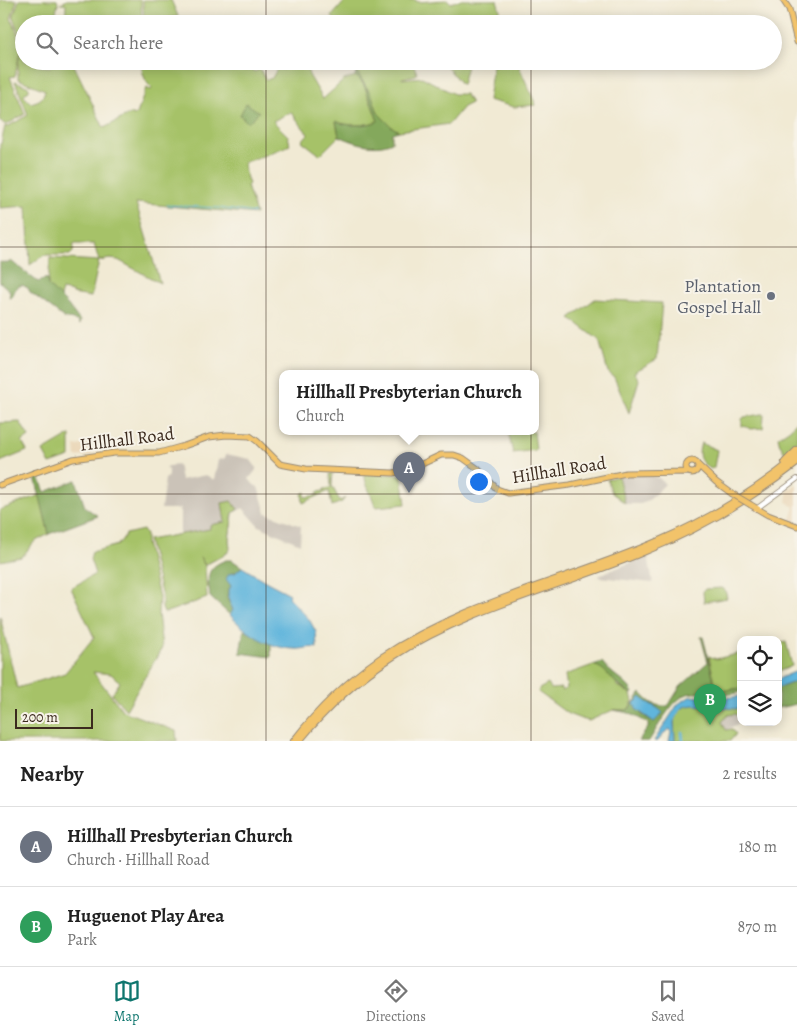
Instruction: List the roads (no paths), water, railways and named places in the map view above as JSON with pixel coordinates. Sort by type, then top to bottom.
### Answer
[{"type":"highway","points":[[772,479],[797,450]]},
{"type":"highway","points":[[299,741],[330,707],[351,688],[375,668],[412,645],[482,612],[607,567],[674,539],[731,509],[772,479],[797,457]]},
{"type":"highway","points":[[294,741],[315,716],[346,686],[381,659],[412,640],[471,612],[660,540],[724,508],[797,463]]},
{"type":"highway","points":[[772,479],[797,467]]},
{"type":"main road","points":[[783,0],[789,8],[797,42]]},
{"type":"main road","name":"Hillhall Road","points":[[0,485],[73,459],[114,453],[159,453],[209,437],[226,435],[250,436],[257,440],[280,464],[306,469],[393,473],[408,470],[441,456],[454,454],[477,468],[497,489],[508,493],[570,485],[626,473],[679,471],[706,474]]},
{"type":"main road","points":[[679,471],[692,461],[731,493],[768,516],[797,526]]},
{"type":"main road","points":[[687,465],[686,469],[691,472],[698,469],[698,465]]},
{"type":"street","points":[[754,507],[797,478]]},
{"type":"water","points":[[242,567],[290,594],[288,597],[309,619],[316,632],[317,648],[285,648],[267,643],[243,628],[230,615],[233,610],[228,595],[231,586],[226,579],[229,574],[235,573]]},
{"type":"water","points":[[797,671],[797,681],[782,687],[782,677]]},
{"type":"water","points":[[691,696],[718,699],[737,697],[736,709],[695,705],[686,706],[681,709],[674,722],[675,741],[669,741],[670,729],[658,741],[654,741],[678,704]]},
{"type":"water","points":[[641,697],[663,713],[654,722],[636,709],[634,703]]},
{"type":"waterway","points":[[167,205],[218,208],[255,213]]},
{"type":"waterway","points":[[682,732],[683,741]]},
{"type":"place","name":"Plantation Gospel Hall","points":[[771,296]]},
{"type":"place","name":"Hillhall Presbyterian Church","points":[[409,493]]},
{"type":"place","name":"Huguenot Play Area","points":[[710,725]]}]
